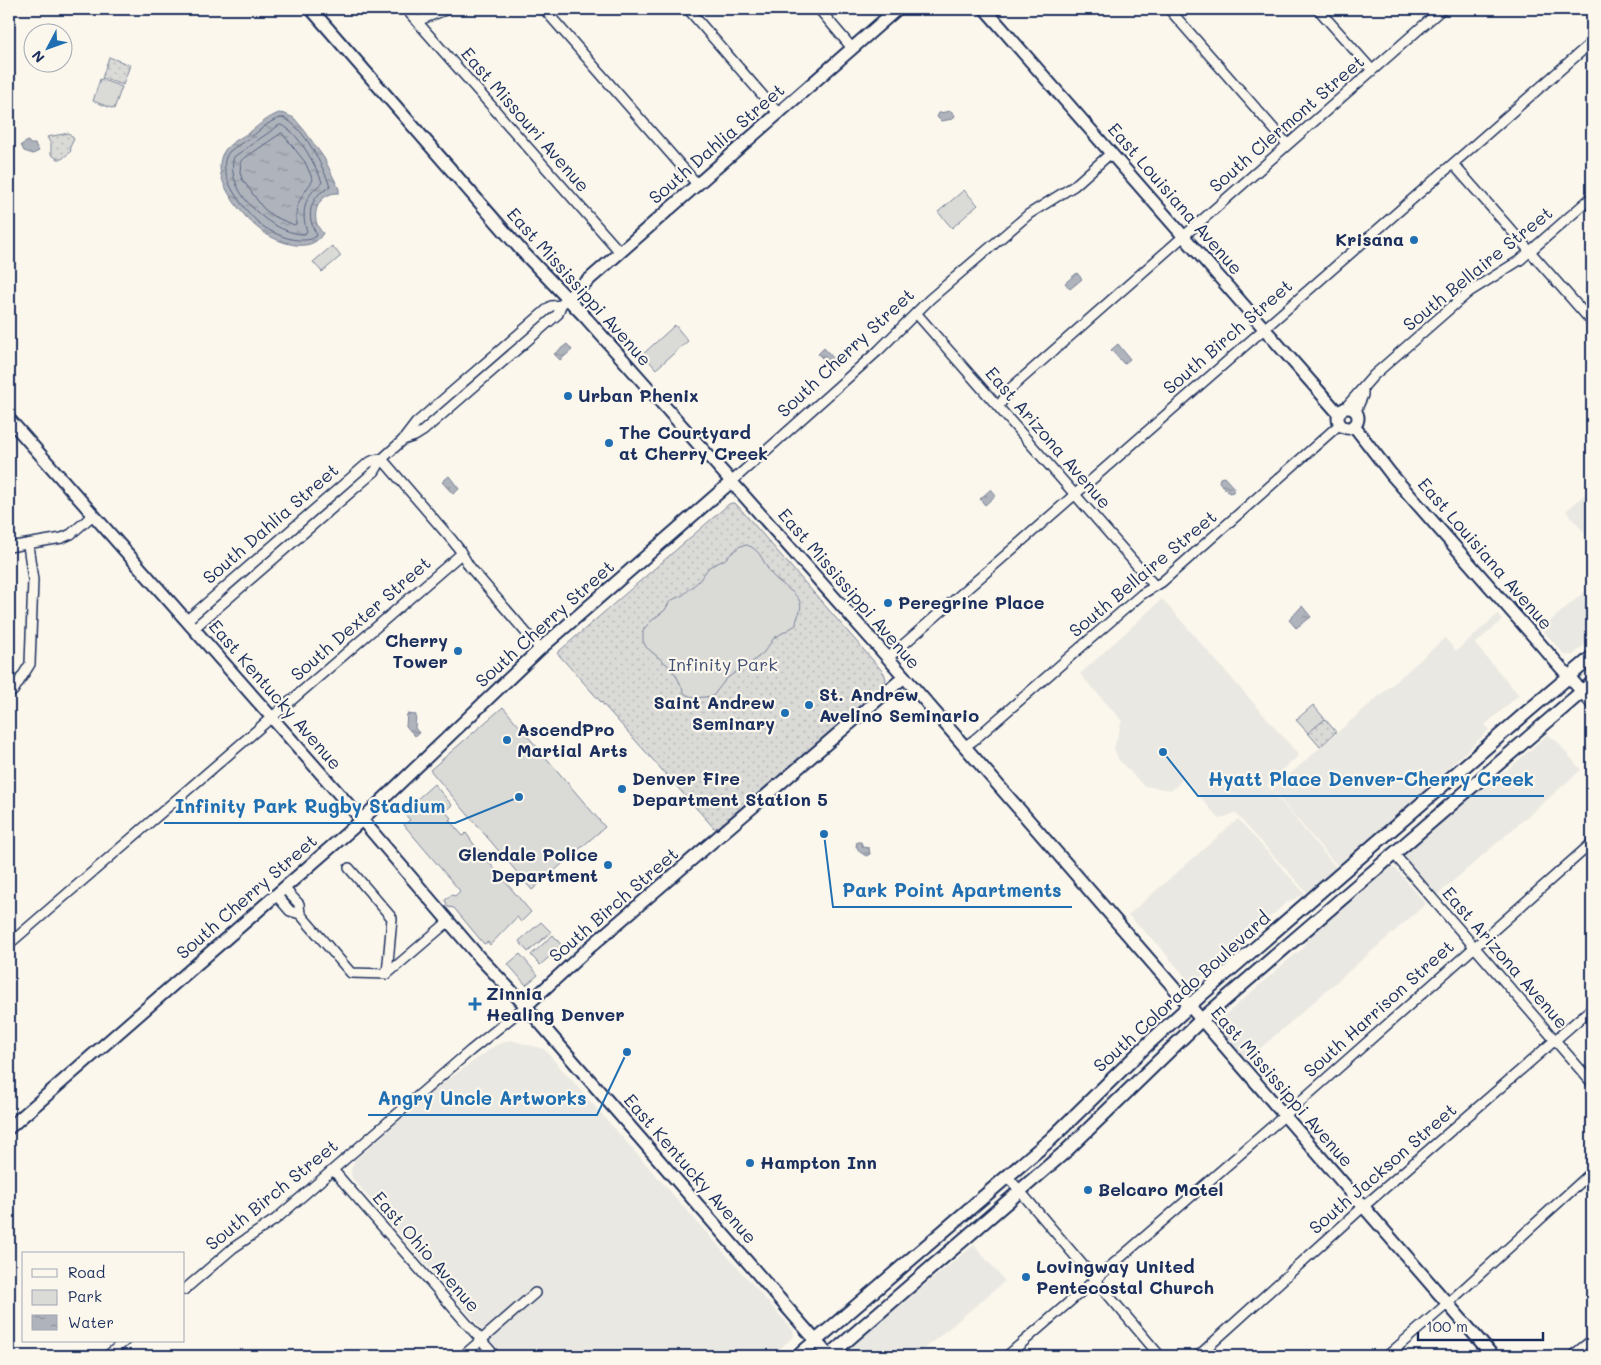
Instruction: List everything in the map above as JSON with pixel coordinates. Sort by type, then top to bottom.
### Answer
[{"type":"main road","name":"South Colorado Boulevard","points":[[798,1356],[1008,1177],[1051,1139],[1189,1006],[1592,657]]},
{"type":"main road","name":"South Colorado Boulevard","points":[[829,1356],[1066,1151],[1202,1020],[1587,687]]},
{"type":"street","name":"East Mississippi Avenue","points":[[311,9],[564,302],[731,482],[888,658],[1493,1356]]},
{"type":"street","name":"East Missouri Avenue","points":[[406,9],[620,252]]},
{"type":"street","points":[[417,21],[448,9]]},
{"type":"street","points":[[544,9],[697,184]]},
{"type":"street","points":[[688,9],[778,113]]},
{"type":"street","points":[[819,9],[852,48]]},
{"type":"street","name":"South Dahlia Street","points":[[190,625],[368,463],[382,459],[403,440],[416,423],[551,306],[564,302],[897,9]]},
{"type":"street","name":"East Louisiana Avenue","points":[[984,9],[1264,328],[1345,414],[1345,428],[1354,426],[1391,474],[1570,677],[1587,687],[1592,703]]},
{"type":"street","points":[[1169,9],[1287,144]]},
{"type":"street","points":[[1318,9],[1372,70]]},
{"type":"street","name":"South Clermont Street","points":[[999,406],[1011,388],[1185,237],[1287,144],[1442,9]]},
{"type":"street","name":"South Birch Street","points":[[888,658],[1592,42]]},
{"type":"street","name":"South Cherry Street","points":[[9,1128],[361,820],[540,649],[879,350],[930,299],[1029,214],[1074,186],[1111,153]]},
{"type":"street","points":[[1453,164],[1592,322]]},
{"type":"street","name":"South Bellaire Street","points":[[964,747],[1142,594],[1169,576],[1345,414],[1363,394],[1362,389],[1374,375],[1469,292],[1520,260],[1592,197]]},
{"type":"street","name":"East Arizona Avenue","points":[[916,313],[1155,586]]},
{"type":"street","name":"East Kentucky Avenue","points":[[9,419],[361,820],[478,957],[526,1006],[829,1356]]},
{"type":"street","points":[[382,459],[447,533],[460,549],[461,554],[473,572],[540,649]]},
{"type":"street","points":[[9,548],[67,537],[93,515]]},
{"type":"street","points":[[9,693],[30,664],[32,580],[28,545]]},
{"type":"street","name":"South Dexter Street","points":[[9,944],[461,554]]},
{"type":"street","name":"South Birch Street","points":[[185,1289],[233,1248],[276,1219],[470,1051],[526,1006],[596,942],[904,677]]},
{"type":"street","name":"South Harrison Street","points":[[1007,1356],[1096,1281],[1592,843]]},
{"type":"street","name":"East Arizona Avenue","points":[[1394,854],[1592,1083]]},
{"type":"street","points":[[349,868],[392,918],[387,974]]},
{"type":"street","points":[[280,891],[299,904],[300,914],[351,973],[387,974],[449,921]]},
{"type":"street","name":"South Jackson Street","points":[[1198,1356],[1363,1207],[1592,1008]]},
{"type":"street","name":"East Ohio Avenue","points":[[333,1170],[495,1356]]},
{"type":"street","points":[[1387,1356],[1448,1304],[1592,1172]]},
{"type":"street","points":[[1008,1177],[1160,1356]]},
{"type":"street","points":[[463,1356],[535,1292]]},
{"type":"street","points":[[1572,1356],[1592,1340]]},
{"type":"street","points":[[107,1356],[124,1342]]},
{"type":"shaded area","points":[[1592,488],[1592,542],[1566,511]]},
{"type":"shaded area","points":[[1592,585],[1592,638],[1573,655],[1565,655],[1541,629]]},
{"type":"shaded area","points":[[1162,599],[1299,755],[1267,785],[1339,871],[1310,896],[1235,813],[1219,819],[1184,778],[1172,790],[1144,786],[1118,759],[1114,748],[1122,721],[1080,674]]},
{"type":"shaded area","points":[[1498,614],[1502,620],[1475,644],[1519,695],[1485,725],[1489,730],[1340,869],[1272,790],[1445,638],[1456,651]]},
{"type":"shaded area","points":[[1547,735],[1556,740],[1581,770],[1436,896],[1405,860],[1405,853],[1489,779],[1506,771]]},
{"type":"shaded area","points":[[1238,819],[1305,894],[1286,903],[1196,982],[1190,982],[1157,944],[1128,915]]},
{"type":"shaded area","points":[[1389,868],[1396,869],[1426,904],[1247,1060],[1217,1026],[1217,1022],[1304,948],[1307,938]]},
{"type":"shaded area","points":[[510,1040],[544,1049],[793,1330],[794,1336],[772,1356],[477,1356],[492,1341],[352,1178],[351,1170],[355,1160],[434,1090],[496,1045]]},
{"type":"shaded area","points":[[974,1245],[1005,1281],[916,1356],[841,1356],[842,1353]]},
{"type":"green space","points":[[109,57],[130,65],[123,85],[102,78]]},
{"type":"green space","points":[[100,79],[122,87],[114,109],[93,101]]},
{"type":"green space","points":[[69,133],[74,139],[70,147],[71,151],[62,159],[57,159],[51,154],[51,144],[47,137]]},
{"type":"green space","points":[[964,190],[978,205],[952,228],[938,212]]},
{"type":"green space","points":[[332,246],[341,256],[322,272],[313,262]]},
{"type":"green space","points":[[675,325],[688,341],[656,369],[643,354]]},
{"type":"green space","name":"Infinity Park","points":[[732,503],[736,504],[884,673],[886,679],[884,685],[718,828],[714,828],[557,653]]},
{"type":"green space","points":[[747,545],[756,550],[772,575],[799,599],[801,608],[796,625],[774,638],[764,652],[745,668],[740,669],[726,679],[713,696],[695,698],[685,694],[670,667],[646,647],[643,641],[643,630],[665,610],[670,601],[683,595],[699,581],[709,567],[724,560],[740,546]]},
{"type":"green space","points":[[1313,705],[1325,719],[1308,733],[1296,720]]},
{"type":"green space","points":[[503,707],[605,827],[532,890],[430,770]]},
{"type":"green space","points":[[1325,719],[1336,732],[1320,747],[1308,733]]},
{"type":"green space","points":[[434,784],[452,805],[445,811],[451,818],[449,820],[463,836],[466,833],[531,912],[521,922],[517,917],[490,945],[488,942],[484,944],[454,908],[448,907],[445,900],[452,895],[455,896],[460,891],[404,825],[410,820],[403,812]]},
{"type":"green space","points":[[541,922],[551,932],[528,952],[519,941]]},
{"type":"green space","points":[[553,935],[562,946],[540,965],[531,955]]},
{"type":"green space","points":[[520,954],[538,975],[526,985],[508,964]]},
{"type":"water","points":[[951,111],[955,115],[953,119],[941,121],[937,117],[939,113]]},
{"type":"water","points":[[279,113],[294,118],[304,130],[324,158],[339,189],[339,193],[325,197],[317,207],[316,221],[323,233],[310,244],[302,245],[283,242],[259,229],[244,214],[228,193],[220,170],[221,160],[227,147],[267,119]]},
{"type":"water","points":[[28,141],[30,144],[35,144],[39,151],[33,154],[24,151],[21,145]]},
{"type":"water","points":[[1077,273],[1082,279],[1070,289],[1065,283]]},
{"type":"water","points":[[567,344],[572,350],[560,360],[554,354]]},
{"type":"water","points":[[1118,344],[1130,359],[1124,364],[1111,350]]},
{"type":"water","points":[[824,348],[835,360],[829,365],[818,354]]},
{"type":"water","points":[[449,476],[459,489],[453,494],[442,482]]},
{"type":"water","points":[[1224,477],[1234,488],[1233,492],[1229,493],[1219,482],[1220,478]]},
{"type":"water","points":[[991,489],[996,495],[985,505],[980,499]]},
{"type":"water","points":[[1302,606],[1311,617],[1296,628],[1289,620]]},
{"type":"water","points":[[407,714],[416,715],[415,728],[419,733],[415,736],[406,726]]},
{"type":"water","points":[[857,842],[861,842],[863,847],[869,848],[870,854],[866,856],[860,852],[856,846]]},
{"type":"place","name":"Krisana","points":[[1414,240]]},
{"type":"place","name":"Urban Phenix","points":[[568,396]]},
{"type":"place","name":"The Courtyard at Cherry Creek","points":[[609,443]]},
{"type":"place","name":"Peregrine Place","points":[[888,603]]},
{"type":"place","name":"Cherry Tower","points":[[458,651]]},
{"type":"place","name":"St. Andrew Avelino Seminario","points":[[809,705]]},
{"type":"place","name":"Saint Andrew Seminary","points":[[785,713]]},
{"type":"place","name":"AscendPro Martial Arts","points":[[507,740]]},
{"type":"place","name":"Hyatt Place Denver-Cherry Creek","points":[[1163,752]]},
{"type":"place","name":"Denver Fire Department Station 5","points":[[622,789]]},
{"type":"place","name":"Infinity Park Rugby Stadium","points":[[519,797]]},
{"type":"place","name":"Park Point Apartments","points":[[824,834]]},
{"type":"place","name":"Glendale Police Department","points":[[608,865]]},
{"type":"place","name":"Zinnia Healing Denver","points":[[475,1004]]},
{"type":"place","name":"Angry Uncle Artworks","points":[[627,1052]]},
{"type":"place","name":"Hampton Inn","points":[[750,1163]]},
{"type":"place","name":"Belcaro Motel","points":[[1088,1190]]},
{"type":"place","name":"Lovingway United Pentecostal Church","points":[[1026,1277]]}]
